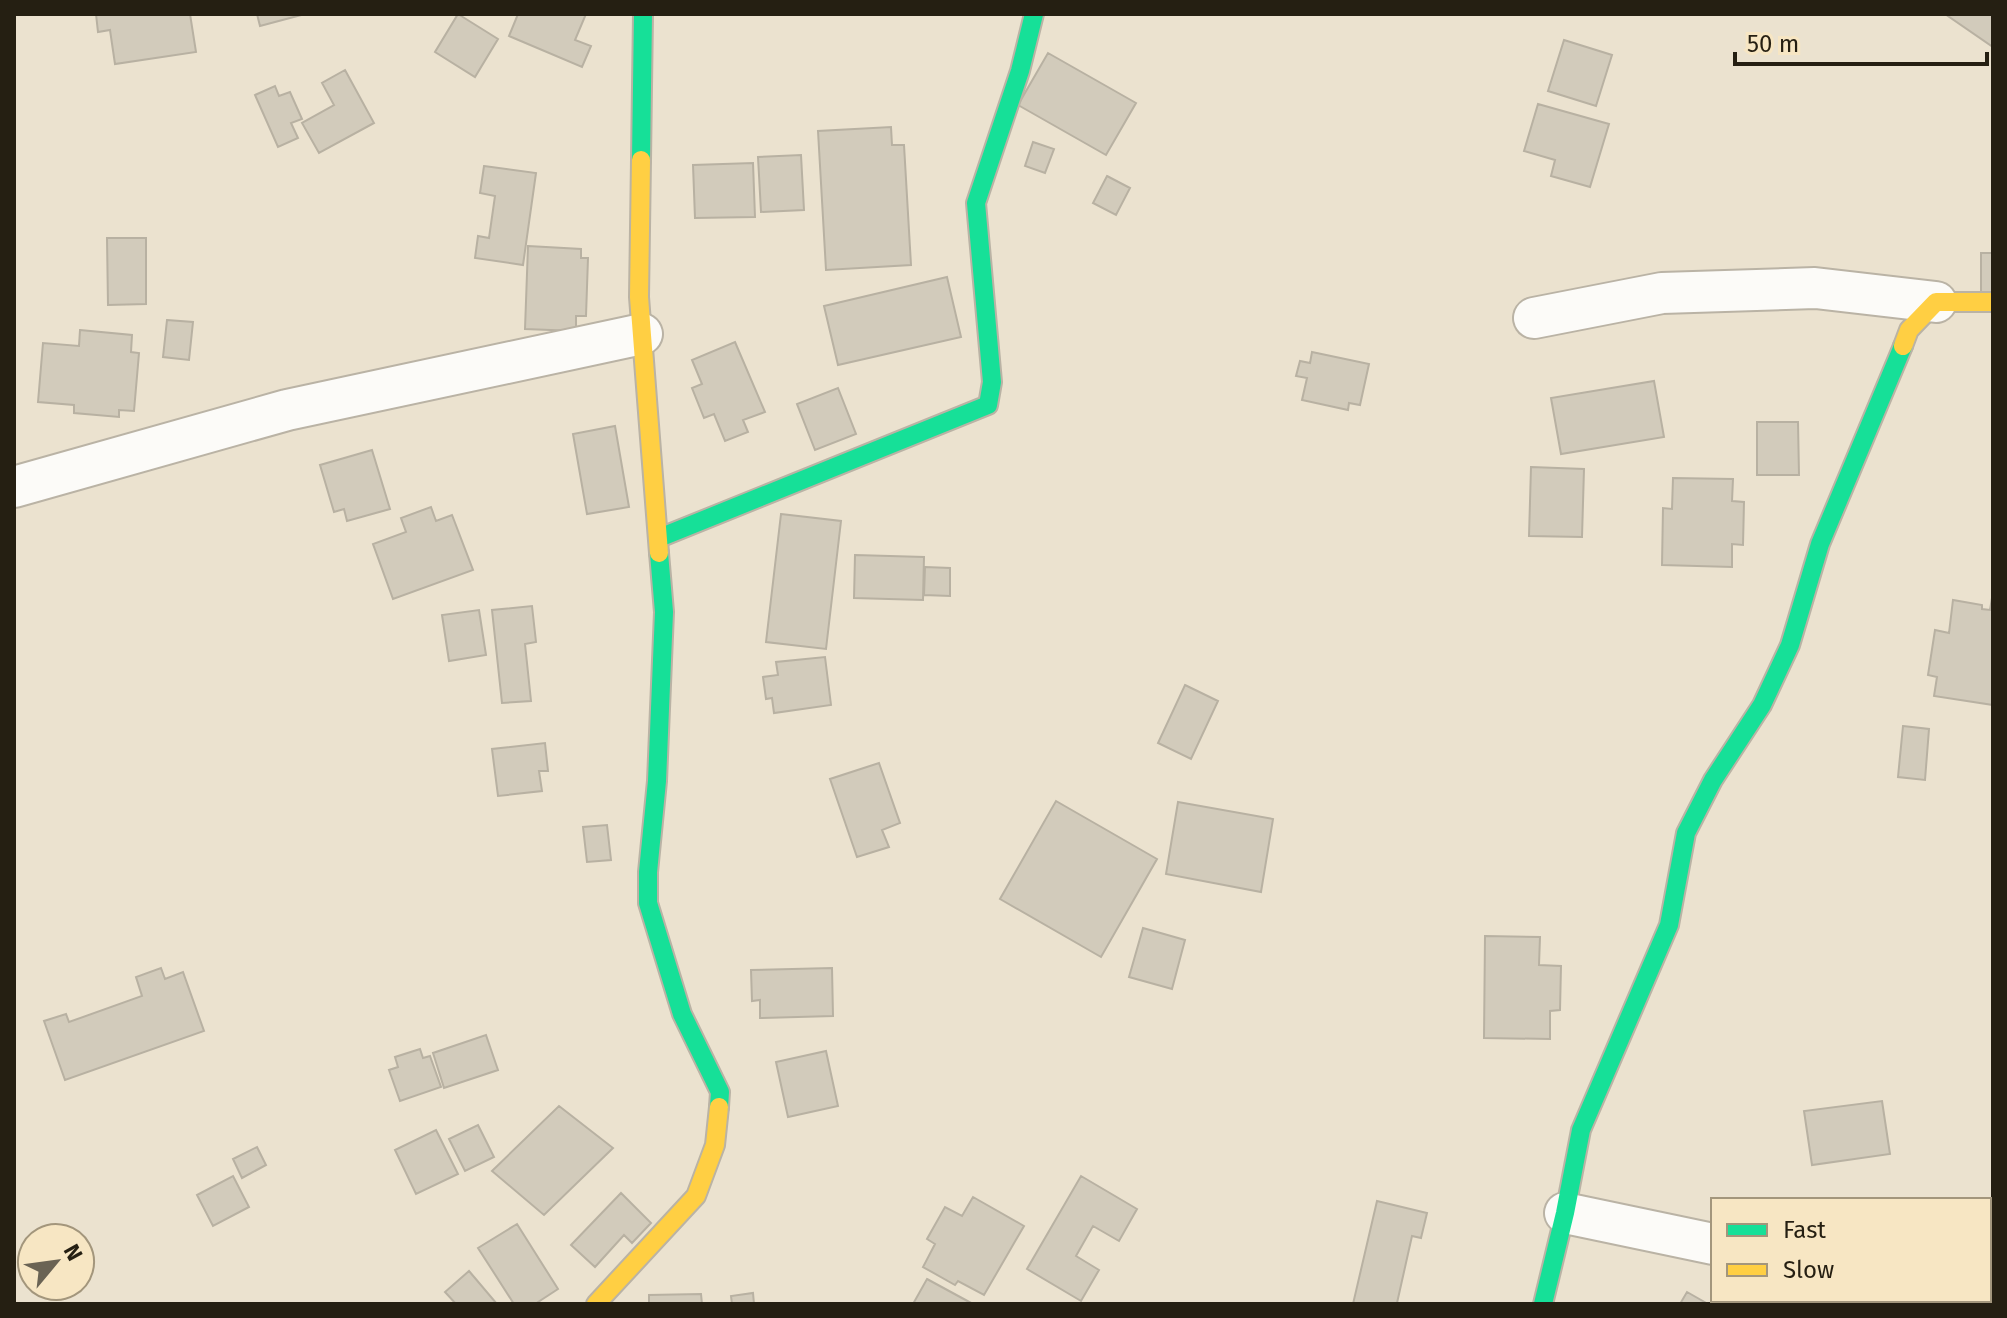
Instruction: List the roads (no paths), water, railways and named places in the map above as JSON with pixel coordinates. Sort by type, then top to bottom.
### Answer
[{"type":"street","points":[[596,1304],[696,1196],[715,1145],[720,1092],[682,1014],[648,903],[664,612],[639,297],[643,14]]},
{"type":"street","points":[[659,538],[988,405],[992,382],[976,203],[1020,71],[1034,14]]},
{"type":"street","points":[[1534,318],[1662,293],[1815,288],[1936,302],[1993,302]]},
{"type":"street","points":[[1543,1304],[1581,1130],[1669,925],[1686,833],[1713,780],[1762,705],[1790,645],[1820,544],[1909,330],[1936,302]]},
{"type":"street","points":[[14,487],[287,410],[642,334]]},
{"type":"street","points":[[1565,1213],[1711,1244]]}]
